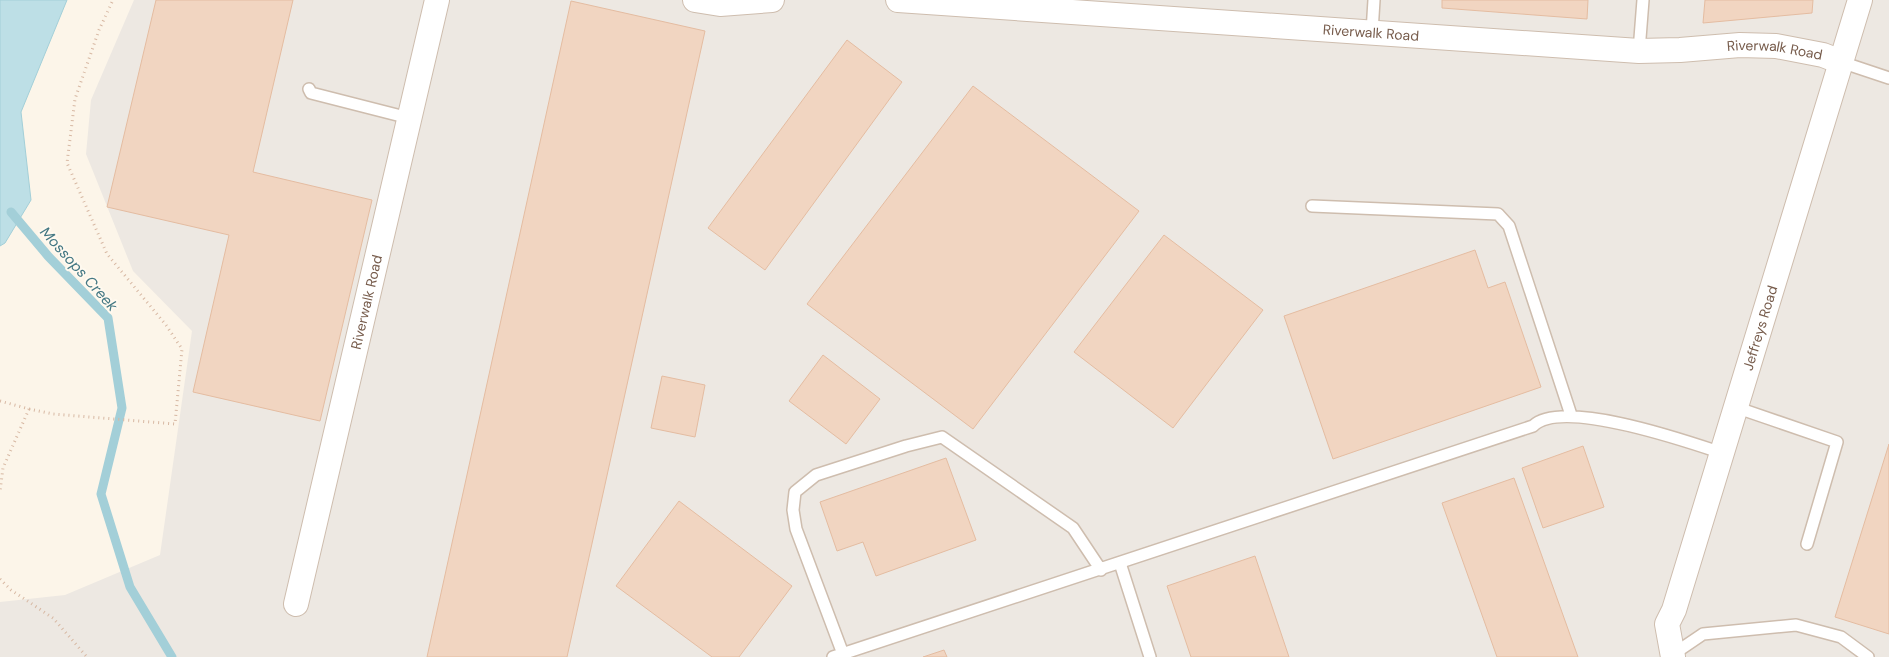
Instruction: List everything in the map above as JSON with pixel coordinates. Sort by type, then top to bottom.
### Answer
[{"type":"street","name":"Riverwalk Road","points":[[296,604],[437,0]]},
{"type":"street","points":[[695,0],[720,4],[772,0]]},
{"type":"street","name":"Riverwalk Road","points":[[898,0],[1639,51],[1740,45],[1776,46],[1823,55],[1841,62]]},
{"type":"street","name":"Jeffreys Road","points":[[1672,656],[1668,624],[1674,610],[1860,0]]},
{"type":"lane","points":[[1372,32],[1374,0]]},
{"type":"lane","points":[[1639,51],[1643,0]]},
{"type":"lane","points":[[1841,62],[1889,78]]},
{"type":"lane","points":[[309,89],[312,93],[409,118]]},
{"type":"lane","points":[[1312,206],[1498,214],[1509,226],[1571,415]]},
{"type":"lane","points":[[1735,406],[1837,442],[1807,544]]},
{"type":"lane","points":[[1101,570],[1074,528],[942,437],[906,446],[816,475],[795,492],[793,510],[796,529],[838,655],[1101,570],[1533,426],[1540,420],[1571,415],[1654,430],[1722,453]]},
{"type":"lane","points":[[1120,563],[1150,657]]},
{"type":"lane","points":[[1672,656],[1702,634],[1796,625],[1841,637],[1868,657]]},
{"type":"path","points":[[0,401],[29,410],[53,414],[175,424],[182,348],[166,324],[106,254],[67,163],[75,99],[99,30],[113,0]]},
{"type":"path","points":[[0,491],[3,468],[29,410]]},
{"type":"path","points":[[0,579],[12,590],[53,618],[87,657]]},
{"type":"shaded area","points":[[134,0],[1889,0],[1889,657],[0,657],[0,602],[65,595],[160,555],[192,331],[133,271],[86,154],[91,100]]},
{"type":"water","points":[[0,0],[67,0],[21,112],[31,200],[5,243],[0,246]]},
{"type":"building","points":[[156,0],[293,0],[253,172],[372,200],[320,421],[193,392],[229,235],[107,207]]},
{"type":"building","points":[[1442,0],[1588,0],[1587,19],[1442,8]]},
{"type":"building","points":[[1705,0],[1813,0],[1812,13],[1703,23]]},
{"type":"building","points":[[571,1],[705,31],[567,657],[427,657]]},
{"type":"building","points":[[847,40],[902,82],[765,270],[708,228]]},
{"type":"building","points":[[973,86],[1139,211],[973,429],[807,304]]},
{"type":"building","points":[[1164,235],[1263,310],[1173,428],[1074,352]]},
{"type":"building","points":[[1475,250],[1488,288],[1505,282],[1541,387],[1333,459],[1284,316]]},
{"type":"building","points":[[823,355],[880,399],[846,444],[789,401]]},
{"type":"building","points":[[662,376],[705,385],[695,437],[651,428]]},
{"type":"building","points":[[1889,444],[1889,634],[1835,617]]},
{"type":"building","points":[[1583,446],[1604,507],[1543,528],[1522,468]]},
{"type":"building","points":[[946,458],[976,540],[876,576],[863,542],[837,551],[820,502]]},
{"type":"building","points":[[1514,478],[1578,657],[1497,657],[1442,503]]},
{"type":"building","points":[[679,501],[792,586],[739,657],[712,657],[616,586]]},
{"type":"building","points":[[1255,556],[1289,657],[1191,657],[1167,586]]},
{"type":"building","points":[[944,650],[947,657],[923,657]]},
{"type":"waterway","name":"Mossops Creek","points":[[11,212],[48,256],[108,318],[122,408],[101,494],[130,587],[172,657]]}]
